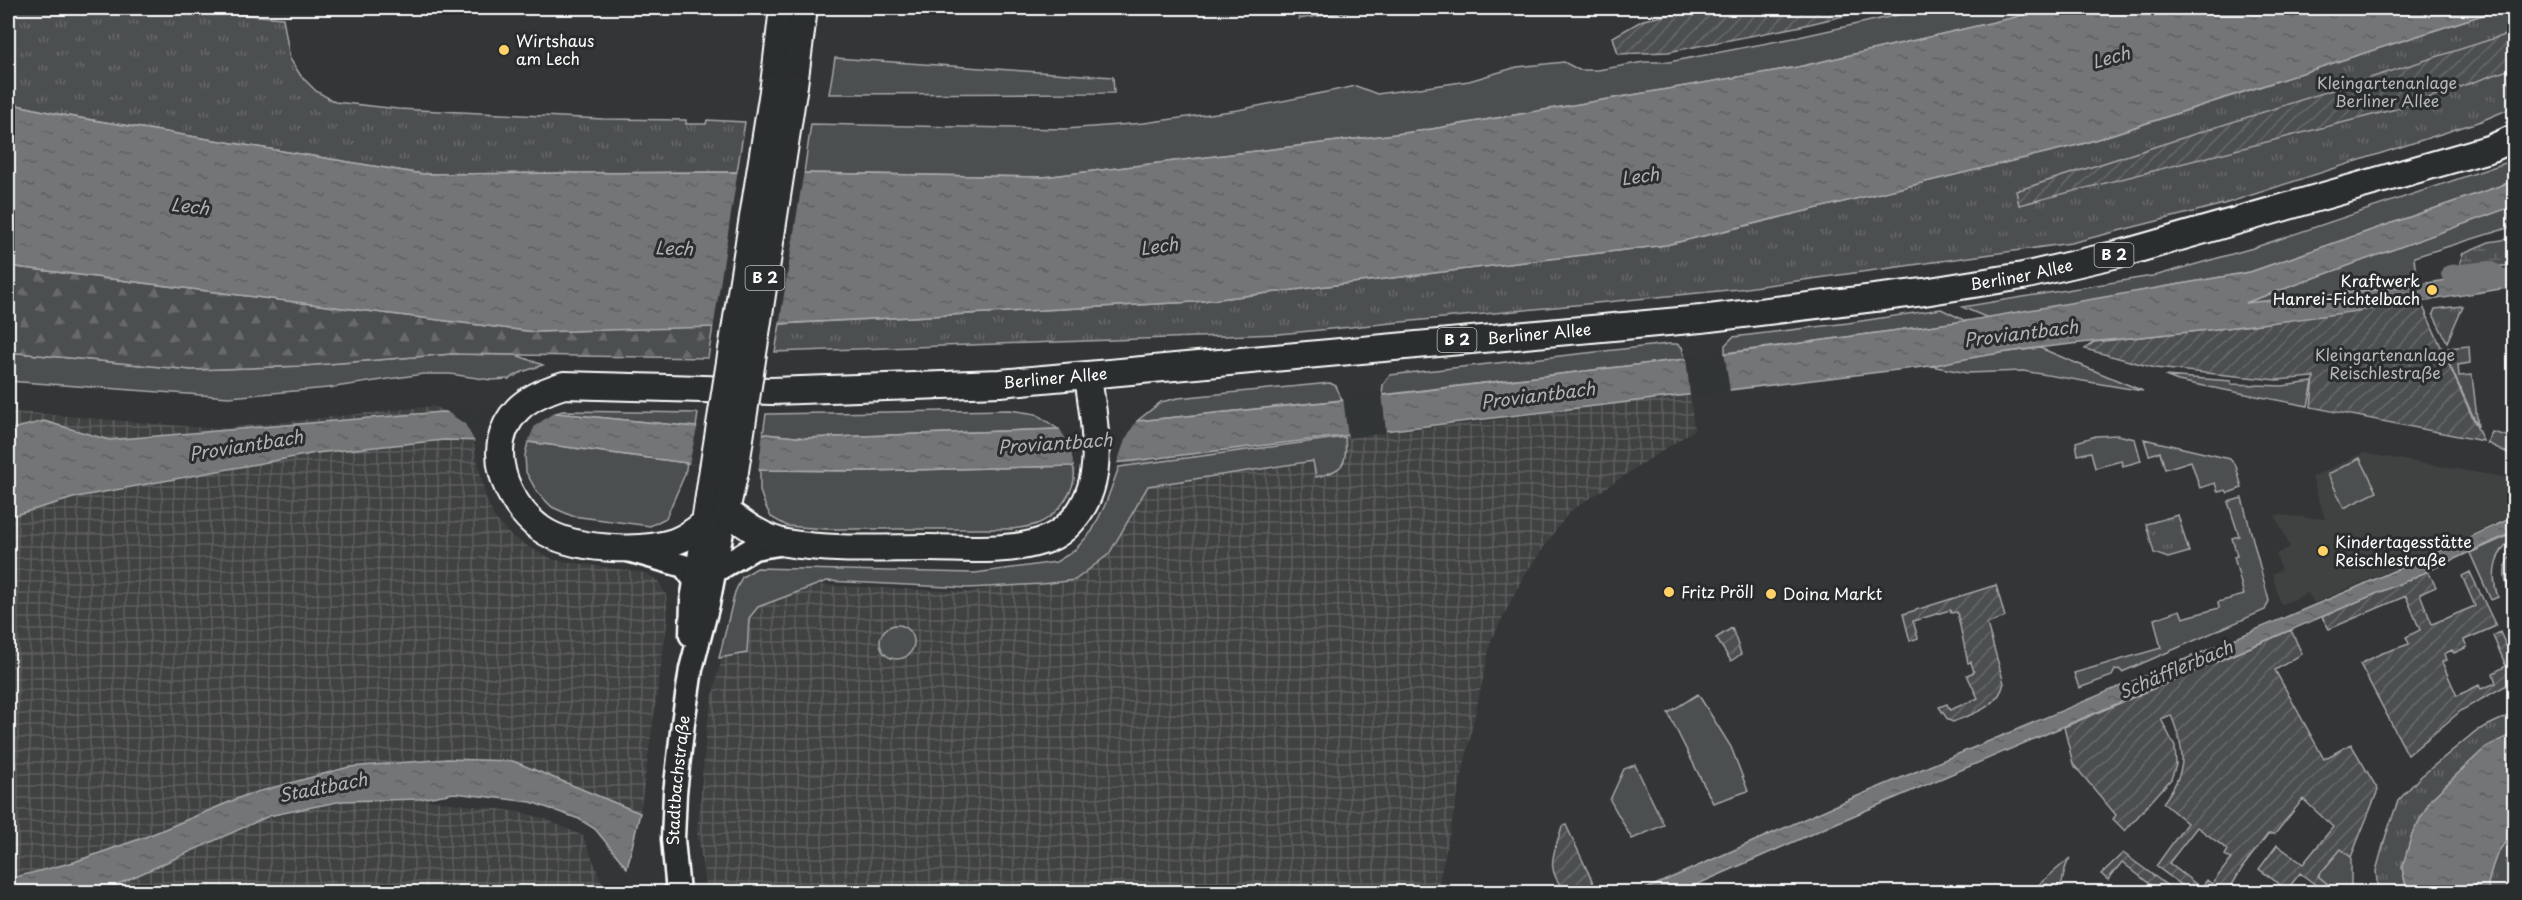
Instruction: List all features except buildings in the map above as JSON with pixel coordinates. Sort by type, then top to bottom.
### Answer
[{"type":"main road","name":"B 2","points":[[624,549],[677,541],[716,517],[793,17]]},
{"type":"main road","name":"Berliner Allee","points":[[624,549],[556,537],[528,518],[517,506],[508,489],[500,460],[500,444],[503,430],[517,410],[537,395],[564,385],[772,391],[1000,383],[1701,319],[1924,292],[2023,276],[2131,251],[2492,148],[2514,138]]},
{"type":"main road","points":[[624,549],[684,566],[705,576],[754,548],[785,543],[831,547],[1010,548],[1042,541],[1065,528],[1083,506],[1090,490],[1094,466],[1094,420],[1088,376]]},
{"type":"main road","points":[[716,517],[785,543]]},
{"type":"main road","name":"Stadtbachstraße","points":[[678,892],[673,839],[675,792],[691,669],[692,600],[705,576],[716,517]]},
{"type":"shaded area","points":[[1690,393],[1694,430],[1569,512],[1523,577],[1491,641],[1437,892],[707,892],[697,832],[707,725],[717,676],[732,623],[775,583],[968,592],[1059,573],[1099,538],[1124,462],[1503,419]]},
{"type":"shaded area","points":[[434,406],[450,413],[472,436],[486,499],[494,517],[510,535],[555,560],[646,573],[659,582],[666,595],[668,617],[640,813],[513,761],[447,759],[349,767],[246,795],[148,836],[74,862],[8,879],[8,411],[216,429]]},
{"type":"shaded area","points":[[2363,453],[2514,479],[2514,514],[2440,549],[2314,603],[2308,593],[2281,605],[2272,574],[2281,570],[2276,554],[2290,547],[2275,515],[2325,519],[2312,477]]},
{"type":"shaded area","points":[[420,799],[520,812],[543,818],[583,836],[606,892],[95,892],[105,890],[269,816],[271,818],[342,801]]},
{"type":"green space","points":[[8,8],[165,8],[283,18],[290,59],[301,76],[316,91],[335,102],[398,109],[603,119],[686,120],[686,124],[706,124],[707,120],[745,122],[737,172],[422,174],[62,115],[8,103]]},
{"type":"green space","points":[[1297,8],[1373,8],[1299,19]]},
{"type":"green space","points":[[1703,8],[1877,8],[1801,26],[1668,52],[1618,54],[1613,37],[1643,20]]},
{"type":"green space","points":[[1929,8],[2055,8],[1798,67],[1420,131],[1044,177],[804,173],[811,124],[1066,129],[1144,123],[1238,110],[1356,86],[1377,94],[1469,81],[1517,67],[1564,62],[1579,70],[1598,70],[1644,62],[1669,62],[1799,37]]},
{"type":"green space","points":[[2504,8],[2514,8],[2514,107],[2481,121],[2224,204],[2071,243],[1739,289],[1279,334],[775,352],[780,324],[1194,302],[1666,245],[2082,144]]},
{"type":"green space","name":"Kleingartenanlage Berliner Allee","points":[[2514,32],[2514,68],[2396,109],[2019,205],[2016,191]]},
{"type":"green space","points":[[835,58],[1113,77],[1114,93],[829,94]]},
{"type":"green space","points":[[2514,160],[2514,181],[2250,272],[1988,318],[1962,307],[2158,275],[2253,248]]},
{"type":"green space","points":[[2507,208],[2511,227],[2414,257],[2416,277],[2410,279],[2411,285],[2242,304]]},
{"type":"green space","points":[[2508,239],[2513,265],[2460,270],[2463,253],[2489,242]]},
{"type":"green space","points":[[8,266],[535,332],[713,326],[708,358],[451,354],[303,366],[192,370],[8,352]]},
{"type":"green space","name":"Kleingartenanlage Reischlestraße","points":[[2421,302],[2483,441],[2311,407],[2314,377],[2277,380],[2155,368],[2085,349],[2094,342],[2244,326]]},
{"type":"green space","points":[[2463,306],[2447,342],[2433,314],[2435,309]]},
{"type":"green space","points":[[1941,309],[1966,321],[1725,353],[1725,345],[1733,337]]},
{"type":"green space","points":[[1677,344],[1682,347],[1685,359],[1382,395],[1383,385],[1390,375]]},
{"type":"green space","points":[[2469,346],[2470,363],[2458,365],[2459,376],[2472,375],[2478,427],[2447,359],[2448,348]]},
{"type":"green space","points":[[2040,348],[2143,391],[2023,371],[1967,373],[1931,366],[1969,357]]},
{"type":"green space","points":[[8,352],[192,370],[303,366],[451,354],[516,355],[543,365],[509,379],[491,380],[450,374],[423,374],[328,388],[229,397],[8,381]]},
{"type":"green space","points":[[2165,376],[2231,381],[2231,384],[2282,386],[2313,382],[2308,406],[2178,381]]},
{"type":"green space","points":[[1330,383],[1336,386],[1342,400],[1137,421],[1161,402],[1178,398]]},
{"type":"green space","points":[[1010,410],[1036,414],[1058,429],[806,438],[763,434],[766,414]]},
{"type":"green space","points":[[563,411],[698,413],[696,427],[556,413]]},
{"type":"green space","points":[[2492,432],[2514,438],[2514,456],[2487,443]]},
{"type":"green space","points":[[2117,435],[2135,439],[2141,461],[2123,466],[2121,461],[2095,468],[2091,452],[2078,455],[2076,442],[2096,436]]},
{"type":"green space","points":[[1345,437],[1345,454],[1342,465],[1333,472],[1316,477],[1313,461],[1148,486],[1109,554],[1075,580],[968,588],[827,581],[758,607],[749,618],[747,653],[719,658],[735,592],[742,577],[757,568],[975,573],[1056,562],[1074,551],[1092,531],[1105,505],[1119,467]]},
{"type":"green space","points":[[2144,439],[2230,459],[2236,466],[2242,488],[2228,493],[2226,490],[2218,492],[2215,483],[2200,488],[2191,461],[2165,469],[2160,452],[2149,455]]},
{"type":"green space","points":[[528,442],[687,463],[685,474],[666,518],[650,526],[572,516],[552,507],[537,492],[526,472],[525,455]]},
{"type":"green space","points":[[2360,458],[2377,492],[2344,508],[2328,474]]},
{"type":"green space","points":[[1073,466],[1074,475],[1070,492],[1059,508],[1037,524],[1012,529],[825,529],[787,526],[771,517],[760,491],[760,470],[867,471]]},
{"type":"green space","points":[[2242,498],[2269,601],[2265,610],[2122,672],[2119,669],[2115,670],[2112,676],[2079,688],[2074,673],[2161,648],[2154,619],[2180,610],[2183,618],[2219,608],[2218,602],[2244,595],[2234,557],[2237,556],[2232,538],[2239,536],[2228,502]]},
{"type":"green space","points":[[2178,515],[2189,552],[2168,558],[2154,553],[2146,524]]},
{"type":"green space","points":[[2514,533],[2514,538],[2498,556],[2494,581],[2498,597],[2491,600],[2470,553]]},
{"type":"green space","points":[[2514,551],[2514,605],[2506,584],[2505,570],[2509,557]]},
{"type":"green space","points":[[2428,571],[2436,587],[2420,594],[2432,624],[2475,606],[2462,576],[2470,572],[2496,626],[2464,640],[2467,647],[2454,653],[2452,650],[2444,654],[2446,660],[2442,662],[2457,696],[2479,685],[2481,689],[2496,683],[2493,673],[2506,666],[2493,636],[2500,632],[2514,663],[2514,681],[2462,710],[2408,755],[2360,664],[2409,644],[2406,637],[2420,630],[2406,596],[2329,629],[2322,617]]},
{"type":"green space","points":[[1996,585],[2005,617],[1987,624],[2004,683],[1991,704],[1953,722],[1948,720],[1939,707],[1947,704],[1950,710],[1978,698],[1967,675],[1974,672],[1971,662],[1968,663],[1957,612],[1951,613],[1950,610],[1913,621],[1918,638],[1910,641],[1903,614]]},
{"type":"green space","points":[[897,625],[909,630],[914,642],[909,654],[897,659],[885,654],[880,642],[885,630]]},
{"type":"green space","points":[[1732,628],[1741,654],[1731,661],[1716,638]]},
{"type":"green space","points":[[2291,630],[2302,654],[2275,670],[2324,759],[2351,744],[2378,790],[2351,857],[2341,849],[2318,876],[2337,892],[2325,892],[2300,873],[2287,890],[2259,869],[2277,845],[2303,864],[2333,827],[2303,799],[2275,834],[2268,834],[2242,868],[2228,892],[2191,892],[2156,866],[2187,823],[2163,803],[2177,781],[2182,761],[2180,740],[2171,715],[2161,719],[2175,747],[2176,765],[2171,779],[2125,831],[2113,819],[2116,815],[2073,764],[2064,727]],"holes":[[[2197,827],[2228,850],[2225,855],[2231,859],[2212,884],[2207,880],[2201,888],[2169,863]]]},
{"type":"green space","points":[[1698,694],[1731,747],[1748,791],[1713,803],[1668,713]]},
{"type":"green space","points":[[2514,713],[2514,892],[2378,892],[2376,871],[2398,801],[2419,778],[2476,731]]},
{"type":"green space","points":[[1635,765],[1664,825],[1632,839],[1610,800],[1624,769]]},
{"type":"green space","points":[[1566,825],[1596,889],[1590,892],[1565,892],[1555,875],[1554,853],[1562,826]]},
{"type":"green space","points":[[2341,848],[2351,857],[2351,892],[2337,892],[2318,876]]},
{"type":"green space","points":[[2123,853],[2176,892],[2148,892],[2152,886],[2122,862],[2108,880],[2101,874]]},
{"type":"green space","points":[[2070,858],[2058,892],[2047,884],[2039,892],[2030,892]]},
{"type":"water","name":"Lech","points":[[2055,8],[2504,8],[2082,144],[1666,245],[1194,302],[718,327],[535,332],[8,266],[8,103],[62,115],[422,174],[737,172],[1044,177],[1420,131],[1798,67]]},
{"type":"water","name":"Proviantbach","points":[[2514,181],[2514,206],[2245,303],[2397,288],[2514,269],[2514,287],[2311,318],[2048,347],[1931,366],[1124,462],[1073,466],[867,471],[760,470],[528,442],[444,440],[316,453],[77,497],[8,517],[8,430],[44,421],[109,440],[441,412],[556,413],[806,438],[1058,429],[1336,401],[1685,359],[1972,320],[2250,272]]},
{"type":"water","name":"Schäfflerbach","points":[[2514,517],[2514,532],[2406,581],[1841,821],[1680,892],[1639,892],[1836,805],[2353,589]]},
{"type":"water","points":[[2514,733],[2514,829],[2497,854],[2488,884],[2489,892],[2407,892],[2402,868],[2412,834],[2431,799],[2486,747]]},
{"type":"water","name":"Stadtbach","points":[[447,759],[513,761],[640,813],[627,868],[595,829],[579,819],[531,802],[454,793],[420,799],[342,801],[269,816],[105,890],[8,892],[8,879],[74,862],[148,836],[246,795],[349,767]]},
{"type":"pier","points":[[738,169],[804,170],[779,326],[713,330]]},
{"type":"pier","points":[[1724,351],[1730,392],[1690,396],[1686,356]]},
{"type":"pier","points":[[1382,392],[1386,433],[1348,438],[1343,397]]},
{"type":"pier","points":[[443,409],[556,411],[535,426],[526,445],[475,442],[465,424]]},
{"type":"pier","points":[[1138,418],[1125,440],[1116,466],[1074,467],[1070,446],[1058,426]]},
{"type":"pier","points":[[698,424],[763,431],[758,473],[689,464]]},
{"type":"waterway","points":[[2450,274],[2490,270],[2506,281]]},
{"type":"place","name":"Wirtshaus am Lech","points":[[504,50]]},
{"type":"place","name":"Kraftwerk Hanrei-Fichtelbach","points":[[2432,290]]},
{"type":"place","name":"Kindertagesstätte Reischlestraße","points":[[2323,551]]},
{"type":"place","name":"Fritz Pröll","points":[[1669,592]]},
{"type":"place","name":"Doina Markt","points":[[1771,594]]}]
